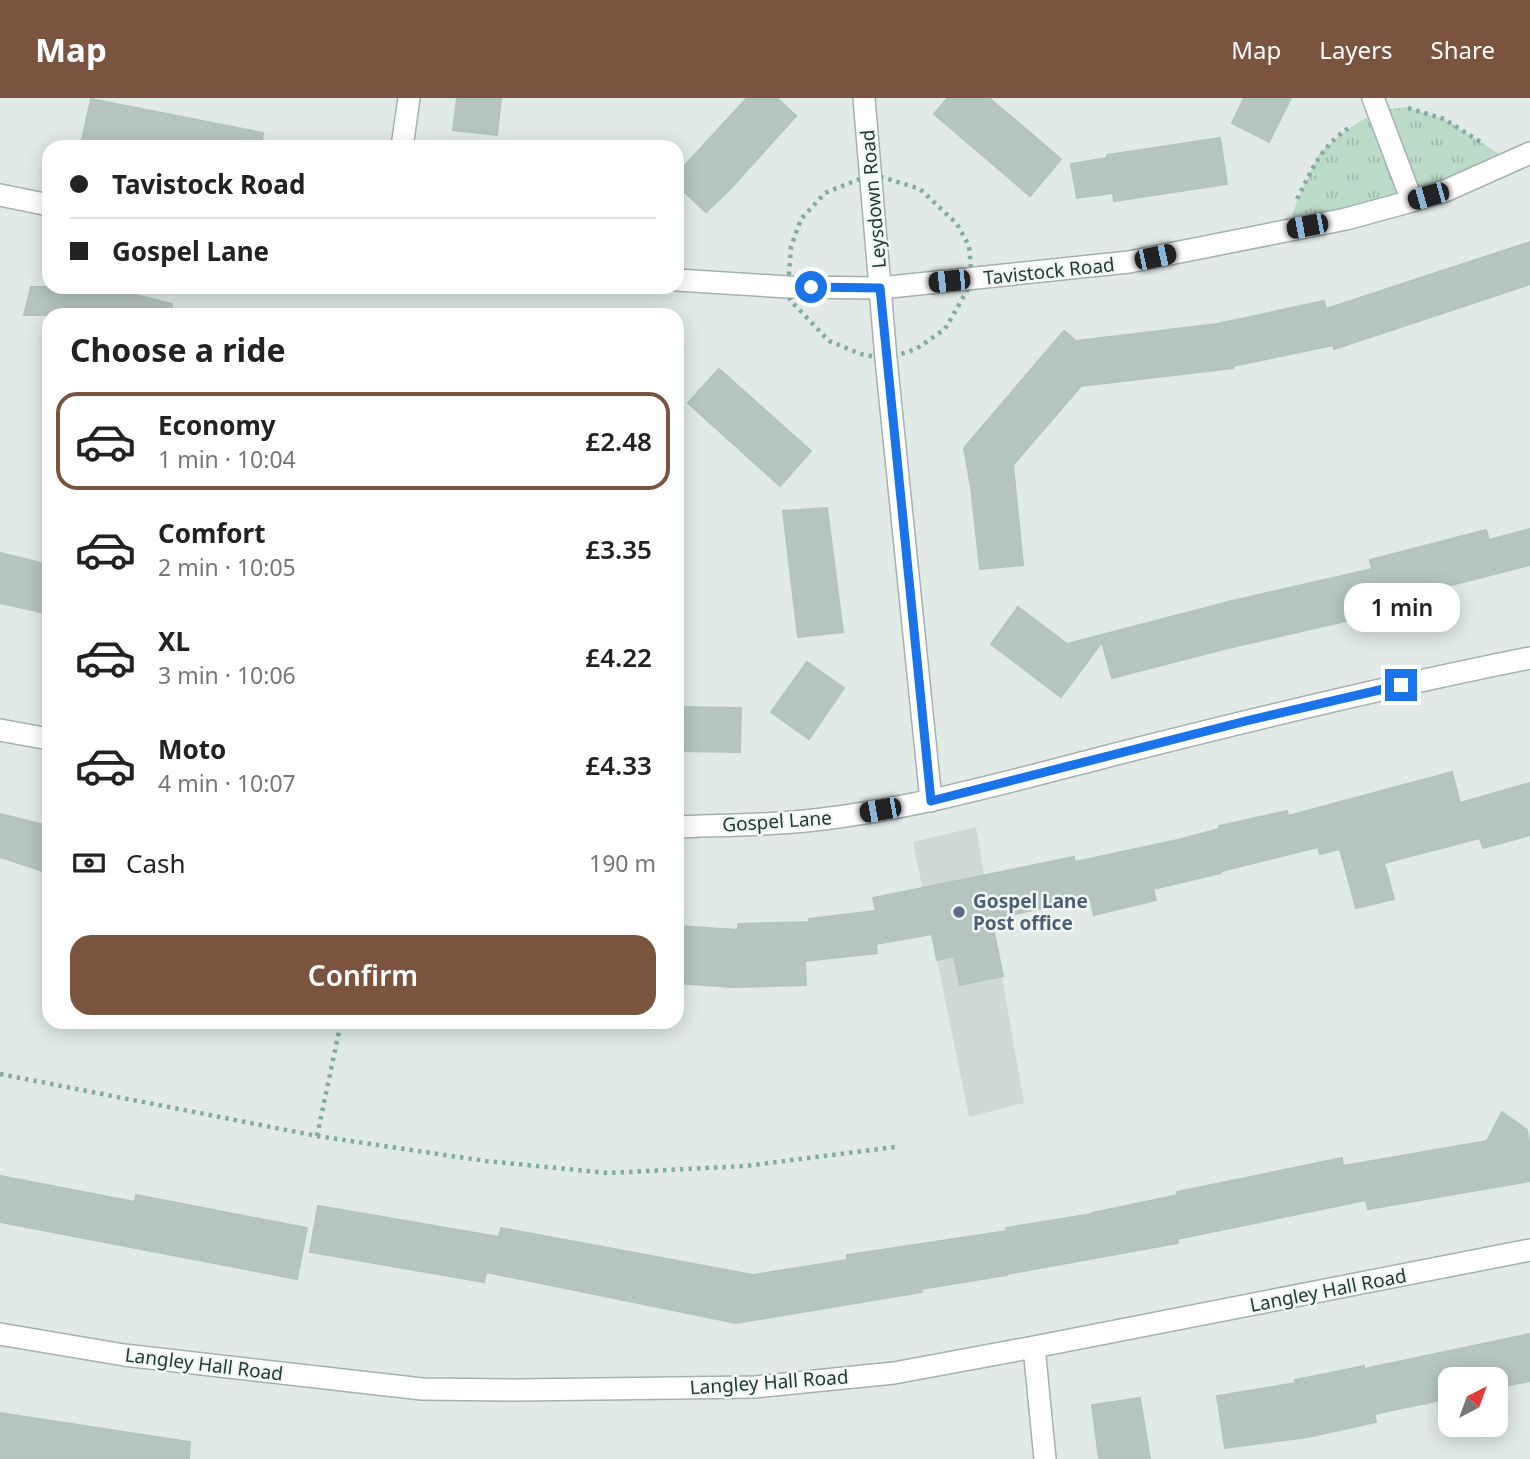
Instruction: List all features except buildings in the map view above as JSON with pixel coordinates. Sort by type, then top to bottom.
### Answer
[{"type":"street","points":[[403,140],[409,98]]},
{"type":"street","name":"Leysdown Road","points":[[864,98],[931,801]]},
{"type":"street","points":[[1373,98],[1412,201]]},
{"type":"street","name":"Tavistock Road","points":[[684,280],[788,287],[880,288],[1129,262],[1346,219],[1445,191],[1530,153]]},
{"type":"street","points":[[0,195],[42,204]]},
{"type":"street","name":"Gospel Lane","points":[[684,827],[767,824],[829,818],[931,801],[1246,721],[1530,658]]},
{"type":"street","points":[[0,730],[42,738]]},
{"type":"street","name":"Langley Hall Road","points":[[0,1334],[124,1355],[422,1389],[755,1387],[894,1373],[1530,1250]]},
{"type":"street","points":[[1034,1347],[1045,1459]]},
{"type":"path","points":[[317,1136],[340,1029]]},
{"type":"path","points":[[0,1074],[317,1136],[486,1161],[608,1173],[745,1166],[895,1147]]},
{"type":"shaded area","points":[[976,827],[1024,1103],[969,1117],[913,842]]},
{"type":"green space","points":[[1406,107],[1444,119],[1512,162],[1288,230],[1297,201],[1319,154],[1345,131],[1377,111]]},
{"type":"place","name":"Gospel Lane Post office","points":[[959,912]]},
{"type":"route","points":[[811,287],[880,288],[931,801],[1246,721],[1401,685]]}]
